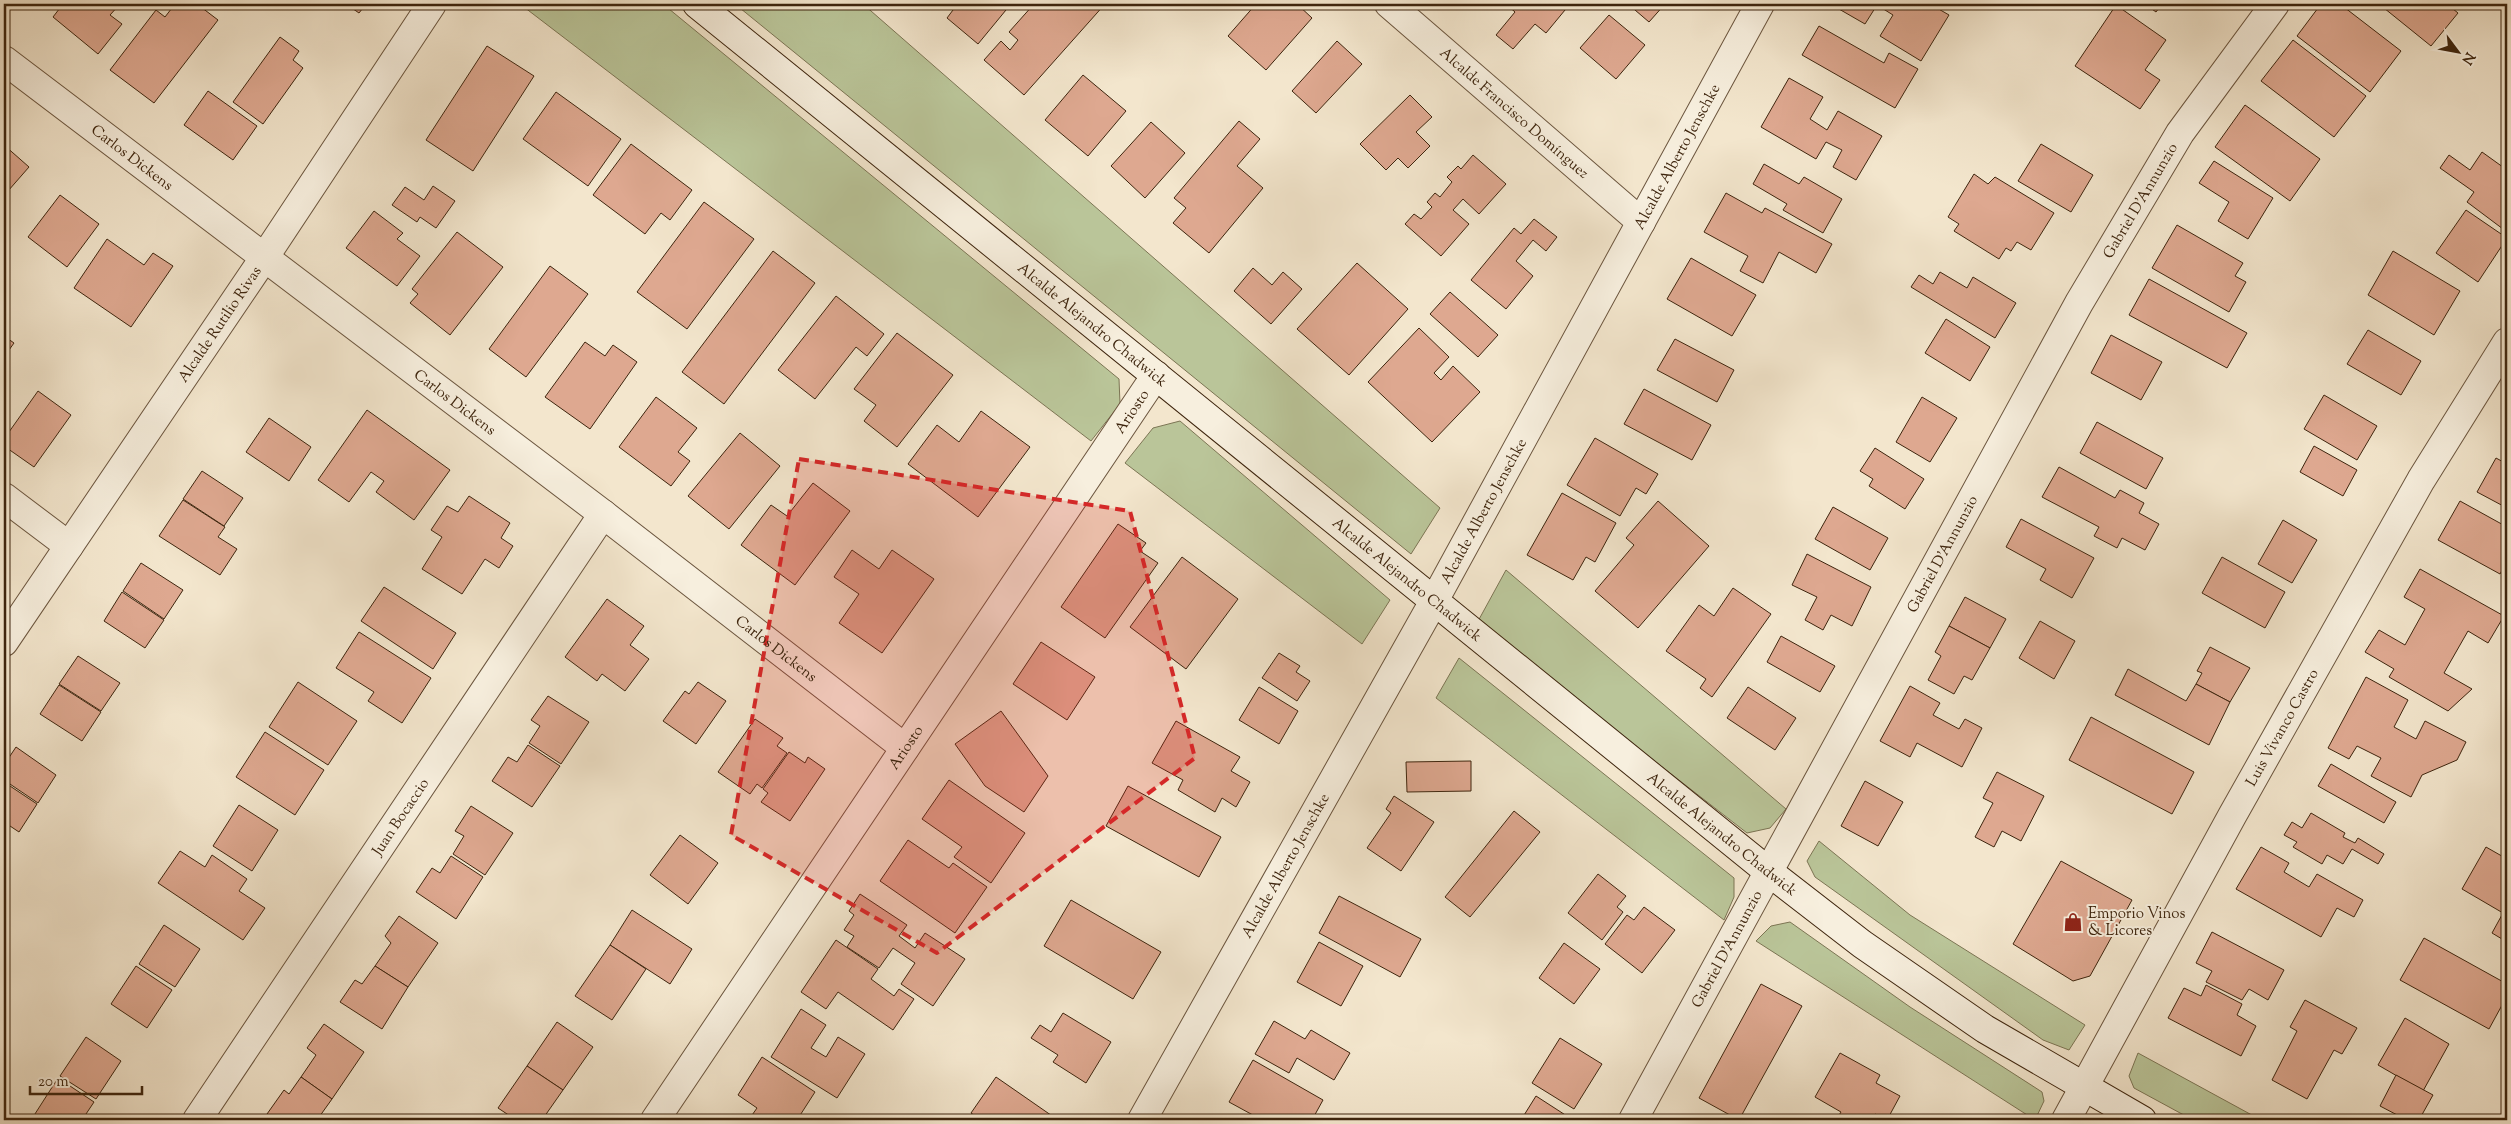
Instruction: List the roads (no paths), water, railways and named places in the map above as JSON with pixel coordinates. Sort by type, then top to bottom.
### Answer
[{"type":"street","name":"Alcalde Rutilio Rivas","points":[[4,642],[264,258],[432,4]]},
{"type":"street","name":"Alcalde Alejandro Chadwick","points":[[697,4],[1769,872],[1862,944],[1984,1029],[2142,1120]]},
{"type":"street","name":"Alcalde Francisco Domínguez","points":[[1389,4],[1641,222]]},
{"type":"street","name":"Alcalde Alberto Jenschke","points":[[1142,1120],[1434,601],[1760,4]]},
{"type":"street","name":"Gabriel D'Annunzio","points":[[1633,1120],[2079,303],[2180,133],[2275,4]]},
{"type":"street","name":"Carlos Dickens","points":[[4,60],[603,514],[905,748]]},
{"type":"street","name":"Luis Vivanco Castro","points":[[2066,1120],[2227,825],[2421,480],[2507,342]]},
{"type":"street","name":"Ariosto","points":[[655,1120],[1156,375]]},
{"type":"street","points":[[4,497],[69,546]]},
{"type":"street","name":"Juan Bocaccio","points":[[197,1120],[603,514]]},
{"type":"place","name":"Emporio Vinos & Licores","points":[[2073,922]]}]
